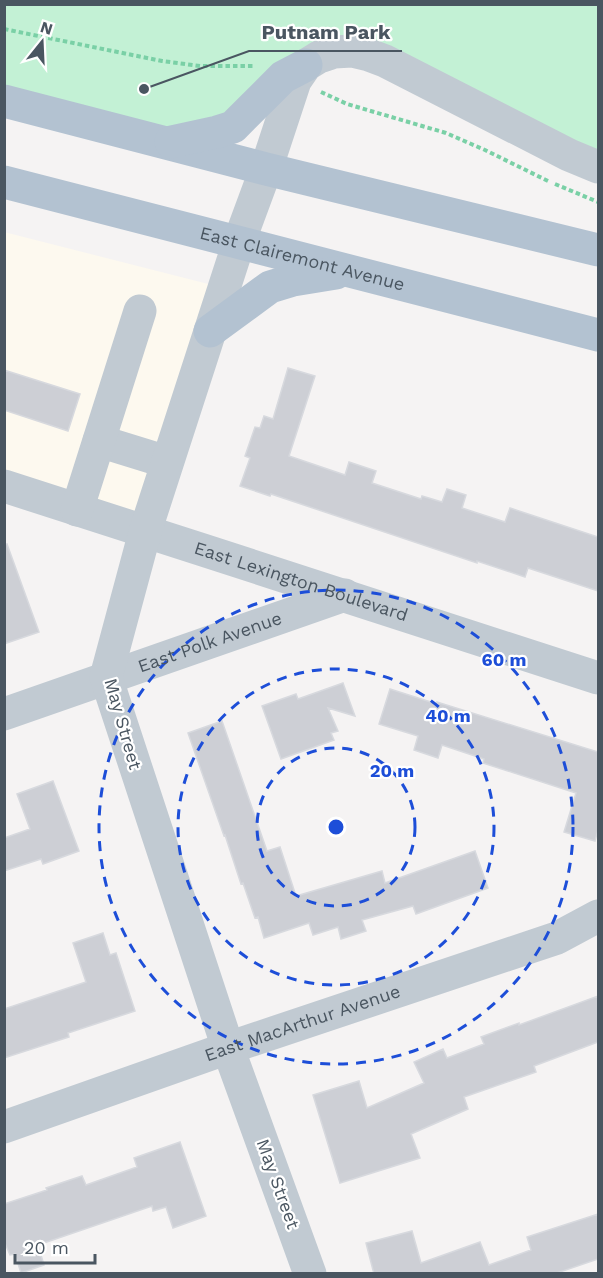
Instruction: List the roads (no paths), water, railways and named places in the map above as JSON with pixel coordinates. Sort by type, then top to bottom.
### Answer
[{"type":"main road","points":[[165,143],[233,127],[283,77],[306,65]]},
{"type":"main road","points":[[4,101],[266,169],[598,250]]},
{"type":"main road","name":"East Clairemont Avenue","points":[[4,182],[598,335]]},
{"type":"main road","points":[[210,331],[270,287],[293,280],[349,270]]},
{"type":"street","points":[[306,65],[334,52],[352,51],[369,55],[598,167]]},
{"type":"street","name":"May Street","points":[[306,65],[294,81],[167,462],[145,532],[106,677],[228,1048],[310,1274]]},
{"type":"street","points":[[77,510],[140,311]]},
{"type":"street","points":[[99,441],[167,462]]},
{"type":"street","name":"East Lexington Boulevard","points":[[4,486],[598,678]]},
{"type":"street","name":"East Polk Avenue","points":[[4,714],[345,595]]},
{"type":"street","name":"East MacArthur Avenue","points":[[4,1127],[228,1048],[557,938],[598,916]]},
{"type":"place","name":"Putnam Park","points":[[144,89]]}]
